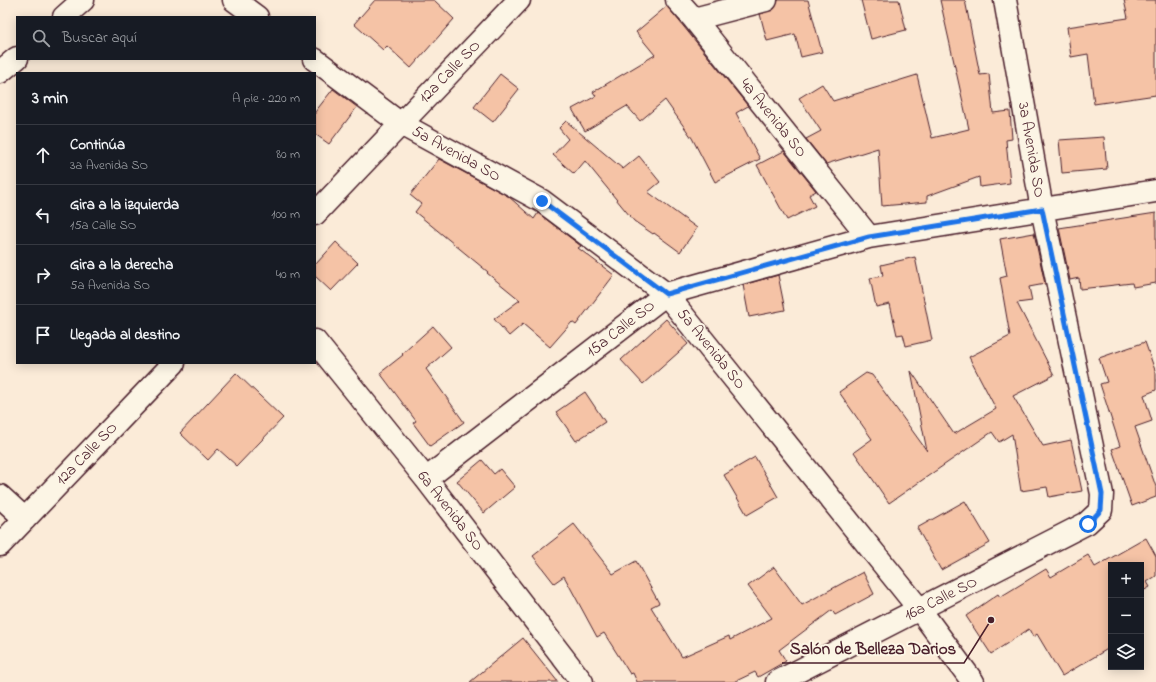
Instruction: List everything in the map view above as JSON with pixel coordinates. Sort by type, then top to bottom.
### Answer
[{"type":"street","points":[[65,16],[83,0]]},
{"type":"street","points":[[234,0],[256,16]]},
{"type":"street","name":"12a Calle SO","points":[[316,213],[519,0]]},
{"type":"street","name":"4a Avenida SO","points":[[677,0],[694,19],[869,237]]},
{"type":"street","points":[[694,19],[766,0]]},
{"type":"street","name":"3a Avenida SO","points":[[1005,0],[1042,209],[1102,494],[1101,510]]},
{"type":"street","points":[[0,72],[16,59]]},
{"type":"street","name":"5a Avenida SO","points":[[315,60],[401,124],[542,201],[666,294],[920,610],[974,682]]},
{"type":"street","name":"15a Calle SO","points":[[426,479],[666,294],[869,237],[1156,191]]},
{"type":"street","name":"6a Avenida SO","points":[[316,342],[426,479],[582,682]]},
{"type":"street","name":"12a Calle SO","points":[[0,545],[173,364]]},
{"type":"street","points":[[0,496],[25,518]]},
{"type":"street","name":"16a Calle SO","points":[[778,682],[1088,524],[1101,510]]},
{"type":"building","points":[[375,0],[434,0],[454,19],[411,68],[387,46],[383,50],[354,24]]},
{"type":"building","points":[[778,0],[808,0],[822,52],[801,57],[795,34],[767,41],[760,14],[774,9]]},
{"type":"building","points":[[861,0],[899,0],[906,30],[871,39]]},
{"type":"building","points":[[940,0],[965,0],[980,75],[989,74],[993,113],[1010,111],[1012,139],[1006,140],[1010,183],[980,187],[979,177],[927,196],[927,202],[882,206],[878,148],[826,164],[806,139],[821,131],[799,98],[822,84],[833,101],[917,75],[932,138],[969,129]]},
{"type":"building","points":[[1124,0],[1156,0],[1156,95],[1094,104],[1088,54],[1071,57],[1067,27],[1128,18]]},
{"type":"building","points":[[667,6],[748,106],[736,113],[760,159],[715,182],[692,138],[665,100],[640,121],[627,106],[585,131],[572,109],[596,96],[593,92],[655,55],[636,32]]},
{"type":"building","points":[[500,74],[519,89],[493,122],[474,107]]},
{"type":"building","points":[[333,89],[357,107],[329,144],[316,135],[316,111]]},
{"type":"building","points":[[566,121],[623,169],[639,156],[660,182],[648,192],[697,228],[680,252],[654,233],[653,234],[634,221],[585,161],[574,174],[553,155],[568,139],[559,128]]},
{"type":"building","points":[[1104,137],[1107,169],[1062,173],[1059,140]]},
{"type":"building","points":[[784,151],[816,191],[809,195],[815,206],[787,220],[757,165]]},
{"type":"building","points":[[439,159],[508,196],[534,219],[538,213],[581,246],[578,248],[614,275],[576,325],[572,322],[550,347],[523,324],[509,336],[494,319],[520,300],[415,212],[421,204],[410,195]]},
{"type":"building","points":[[1156,213],[1156,283],[1133,287],[1132,283],[1080,289],[1079,278],[1070,280],[1059,228]]},
{"type":"building","points":[[1034,233],[1045,284],[1029,287],[1032,301],[1017,303],[1054,375],[1013,396],[1043,446],[1071,440],[1082,491],[1049,497],[1047,487],[1021,491],[1012,434],[999,442],[992,432],[889,503],[854,452],[872,439],[839,392],[866,373],[872,375],[927,451],[911,371],[954,434],[996,409],[969,357],[1010,336],[1000,278],[1007,276],[1000,239]]},
{"type":"building","points":[[336,242],[358,263],[331,291],[316,277],[316,264]]},
{"type":"building","points":[[915,257],[932,340],[906,346],[903,334],[897,335],[890,304],[876,307],[870,278],[883,276],[881,265]]},
{"type":"building","points":[[778,275],[785,310],[749,317],[743,285]]},
{"type":"building","points":[[666,319],[688,344],[643,384],[621,360]]},
{"type":"building","points":[[433,326],[451,347],[426,369],[464,422],[430,446],[413,423],[416,421],[380,373],[403,355],[402,354]]},
{"type":"building","points":[[1145,342],[1156,373],[1156,390],[1144,395],[1152,421],[1135,427],[1156,487],[1156,497],[1132,506],[1112,449],[1120,446],[1100,384],[1107,382],[1099,358]]},
{"type":"building","points":[[236,373],[283,418],[237,466],[218,449],[208,460],[180,433]]},
{"type":"building","points":[[585,392],[605,422],[576,441],[556,412]]},
{"type":"building","points":[[755,457],[778,497],[747,515],[724,475]]},
{"type":"building","points":[[482,460],[494,474],[500,469],[515,487],[484,513],[457,481]]},
{"type":"building","points":[[965,501],[990,543],[941,570],[917,528]]},
{"type":"building","points":[[574,524],[613,574],[636,561],[659,603],[651,607],[682,657],[729,636],[730,640],[772,618],[748,586],[774,567],[802,605],[863,572],[874,594],[835,615],[832,610],[779,650],[786,661],[758,677],[755,672],[734,682],[637,682],[633,673],[630,674],[604,633],[597,637],[564,576],[554,583],[533,556]]},
{"type":"building","points":[[1146,538],[1156,556],[1156,576],[1147,582],[1150,587],[1144,590],[1144,562],[1108,562],[1108,649],[1062,676],[1037,634],[1033,637],[1029,629],[991,654],[966,616],[998,594],[1000,597],[1046,569],[1051,577],[1088,555],[1095,567]]},
{"type":"building","points":[[523,638],[558,682],[470,682]]},
{"type":"place","name":"Salón de Belleza Darios","points":[[991,620]]},
{"type":"route","points":[[542,201],[666,294],[869,237],[1042,209],[1102,494],[1101,510],[1088,524]]}]
